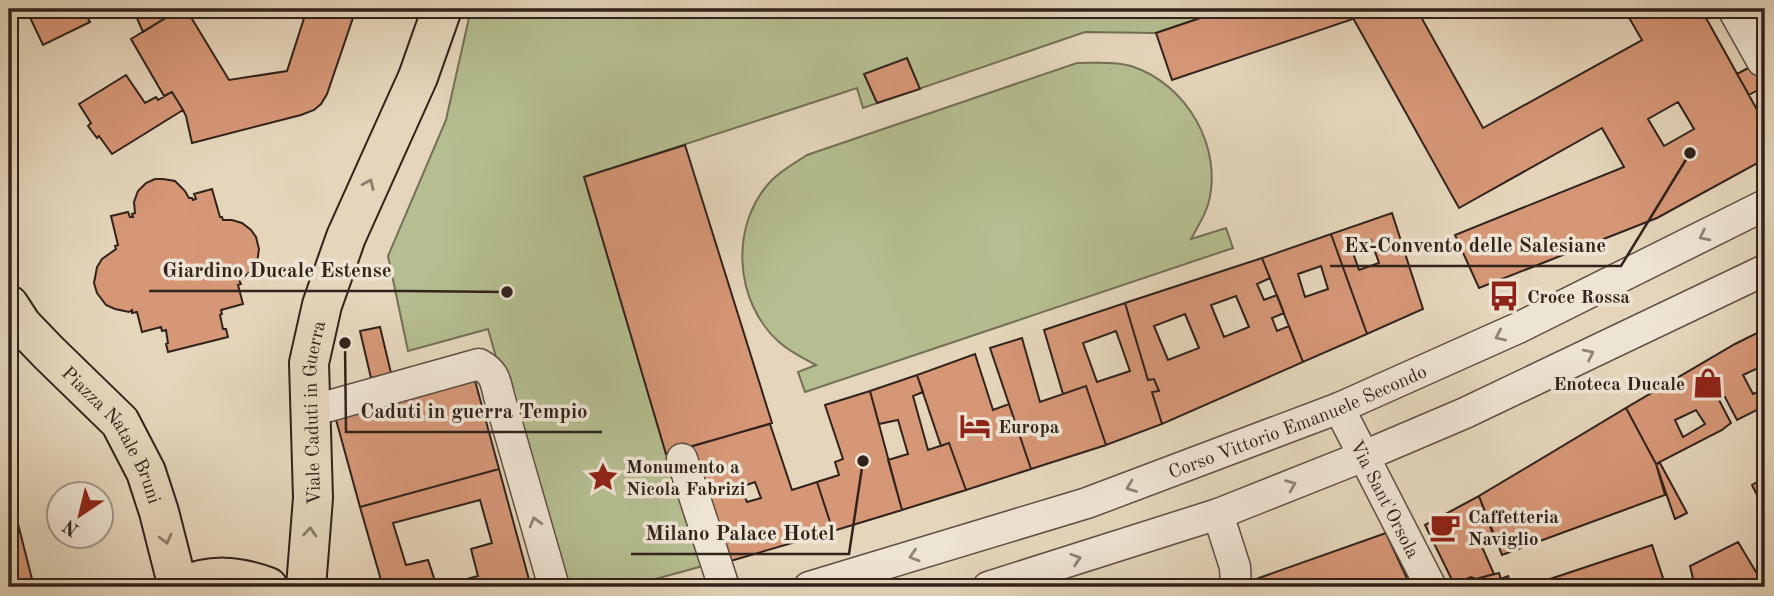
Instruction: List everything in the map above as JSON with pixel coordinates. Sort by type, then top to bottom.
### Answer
[{"type":"main road","name":"Viale Caduti in Guerra","points":[[306,587],[313,498],[309,363],[322,305],[346,237],[418,78],[442,9]]},
{"type":"main road","name":"Piazza Natale Bruni","points":[[9,305],[22,325],[120,422],[146,472],[178,587]]},
{"type":"main road","points":[[178,587],[211,578],[230,577],[268,587]]},
{"type":"street","points":[[1733,9],[1762,61]]},
{"type":"street","name":"Corso Vittorio Emanuele Secondo","points":[[809,587],[1087,503],[1339,408],[1518,328],[1765,205]]},
{"type":"street","points":[[988,587],[1219,514],[1364,456],[1465,413],[1765,270]]},
{"type":"street","points":[[311,411],[479,365],[489,370],[494,379],[554,587]]},
{"type":"street","name":"Via Sant'Orsola","points":[[1339,408],[1431,587]]},
{"type":"street","points":[[682,459],[724,587]]},
{"type":"street","points":[[1219,514],[1235,567],[1236,587]]},
{"type":"green space","points":[[471,9],[1227,9],[1156,33],[1085,32],[863,108],[857,88],[585,177],[666,454],[703,566],[626,587],[562,587],[488,329],[408,351],[388,256],[446,120]]},
{"type":"green space","points":[[1077,63],[1131,66],[1169,87],[1184,103],[1196,121],[1211,162],[1212,183],[1208,205],[1191,239],[1226,228],[1233,248],[805,392],[798,372],[816,365],[783,346],[764,325],[753,306],[742,263],[743,240],[749,218],[758,198],[772,180],[807,155]]},
{"type":"building","points":[[26,9],[83,9],[90,22],[43,45]]},
{"type":"building","points":[[133,9],[180,9],[143,32]]},
{"type":"building","points":[[180,9],[186,9],[229,80],[287,71],[307,9],[356,9],[327,94],[314,110],[192,143],[183,110],[172,92],[164,96],[131,39]]},
{"type":"building","points":[[1227,9],[1348,9],[1353,19],[1172,80],[1156,33]]},
{"type":"building","points":[[1348,9],[1436,9],[1421,17],[1483,128],[1642,40],[1624,9],[1701,9],[1765,124],[1765,159],[1657,218],[1479,288],[1455,235],[1624,167],[1602,128],[1459,208]],"holes":[[[1678,102],[1694,129],[1664,146],[1648,119]]]},
{"type":"building","points":[[1754,9],[1765,9],[1765,30]]},
{"type":"building","points":[[907,58],[920,89],[877,103],[864,74]]},
{"type":"building","points":[[1765,59],[1765,86],[1749,95],[1737,74]]},
{"type":"building","points":[[126,75],[145,103],[156,97],[158,100],[172,92],[183,110],[112,154],[88,126],[91,123],[79,104]]},
{"type":"building","points":[[685,145],[772,423],[666,454],[584,177]]},
{"type":"building","points":[[155,179],[175,181],[193,200],[196,199],[194,194],[212,189],[220,217],[223,220],[242,223],[256,237],[259,249],[257,263],[253,270],[239,280],[241,284],[238,285],[243,304],[221,310],[223,329],[226,329],[228,337],[168,352],[166,330],[162,331],[161,327],[142,332],[137,312],[106,305],[97,293],[94,283],[97,267],[118,245],[111,216],[128,212],[130,217],[133,217],[138,191]]},
{"type":"building","points":[[1392,213],[1423,309],[1367,334],[1331,234]],"holes":[[[1371,240],[1379,263],[1359,270],[1351,247]]]},
{"type":"building","points":[[1331,234],[1367,334],[1303,362],[1262,258]],"holes":[[[1321,266],[1328,289],[1305,297],[1298,274]]]},
{"type":"building","points":[[1262,258],[1270,278],[1257,284],[1264,300],[1277,295],[1284,313],[1272,318],[1277,331],[1289,326],[1303,362],[1162,424],[1152,392],[1159,391],[1154,379],[1148,380],[1125,303]],"holes":[[[1236,296],[1249,327],[1224,337],[1211,305]],[[1185,314],[1199,348],[1168,360],[1154,326]]]},
{"type":"building","points":[[1125,303],[1148,380],[1154,379],[1159,391],[1152,392],[1162,424],[1106,445],[1086,386],[1063,394],[1044,330]],"holes":[[[1116,331],[1130,371],[1097,382],[1083,343]]]},
{"type":"building","points":[[380,327],[391,373],[371,378],[360,331]]},
{"type":"building","points":[[1765,329],[1765,378],[1760,367],[1743,375],[1753,394],[1765,389],[1765,406],[1737,420],[1725,397],[1719,400],[1731,423],[1656,464],[1626,408]],"holes":[[[1696,410],[1705,424],[1683,437],[1675,420]]]},
{"type":"building","points":[[1022,338],[1040,402],[1086,386],[1106,445],[1031,469],[990,348]]},
{"type":"building","name":"Europa","points":[[975,354],[993,410],[1009,404],[1031,469],[966,490],[949,443],[941,446],[917,375]]},
{"type":"building","points":[[917,375],[923,392],[913,396],[928,450],[949,443],[966,490],[902,510],[888,460],[908,454],[898,420],[879,424],[870,391]]},
{"type":"building","points":[[474,377],[499,469],[360,507],[335,416]]},
{"type":"building","points":[[870,391],[902,510],[833,531],[817,482],[839,475],[835,462],[843,459],[825,405]]},
{"type":"building","points":[[1626,408],[1656,464],[1665,495],[1502,555],[1479,496]]},
{"type":"building","points":[[770,424],[792,490],[817,482],[833,531],[727,562],[692,446]],"holes":[[[755,482],[761,498],[747,502],[741,487]]]},
{"type":"building","points":[[1660,463],[1687,513],[1675,519],[1656,464]]},
{"type":"building","points":[[499,469],[531,587],[438,587],[478,576],[471,549],[492,543],[480,500],[393,523],[406,565],[428,560],[437,587],[383,587],[360,507]]},
{"type":"building","points":[[1765,477],[1765,511],[1752,485]]},
{"type":"building","points":[[9,488],[15,512],[34,587],[9,587]]},
{"type":"building","points":[[1479,496],[1495,540],[1482,547],[1494,574],[1476,579],[1471,577],[1454,584],[1425,525]]},
{"type":"building","points":[[1386,533],[1411,587],[1239,585]]},
{"type":"building","points":[[1738,542],[1765,587],[1723,587],[1719,581],[1706,587],[1695,587],[1690,566]]},
{"type":"building","points":[[1652,545],[1666,587],[1546,587],[1544,581]]},
{"type":"building","points":[[1499,573],[1501,579],[1508,576],[1513,587],[1456,587],[1454,584],[1471,577],[1476,579]]},
{"type":"place","name":"Ex-Convento delle Salesiane","points":[[1690,153]]},
{"type":"place","name":"Giardino Ducale Estense","points":[[507,292]]},
{"type":"place","name":"Croce Rossa","points":[[1504,296]]},
{"type":"place","name":"Caduti in guerra Tempio","points":[[345,343]]},
{"type":"place","name":"Enoteca Ducale","points":[[1708,383]]},
{"type":"place","name":"Europa","points":[[975,426]]},
{"type":"place","name":"Milano Palace Hotel","points":[[863,461]]},
{"type":"place","name":"Monumento a Nicola Fabrizi","points":[[603,477]]},
{"type":"place","name":"Caffetteria Naviglio","points":[[1445,527]]}]
